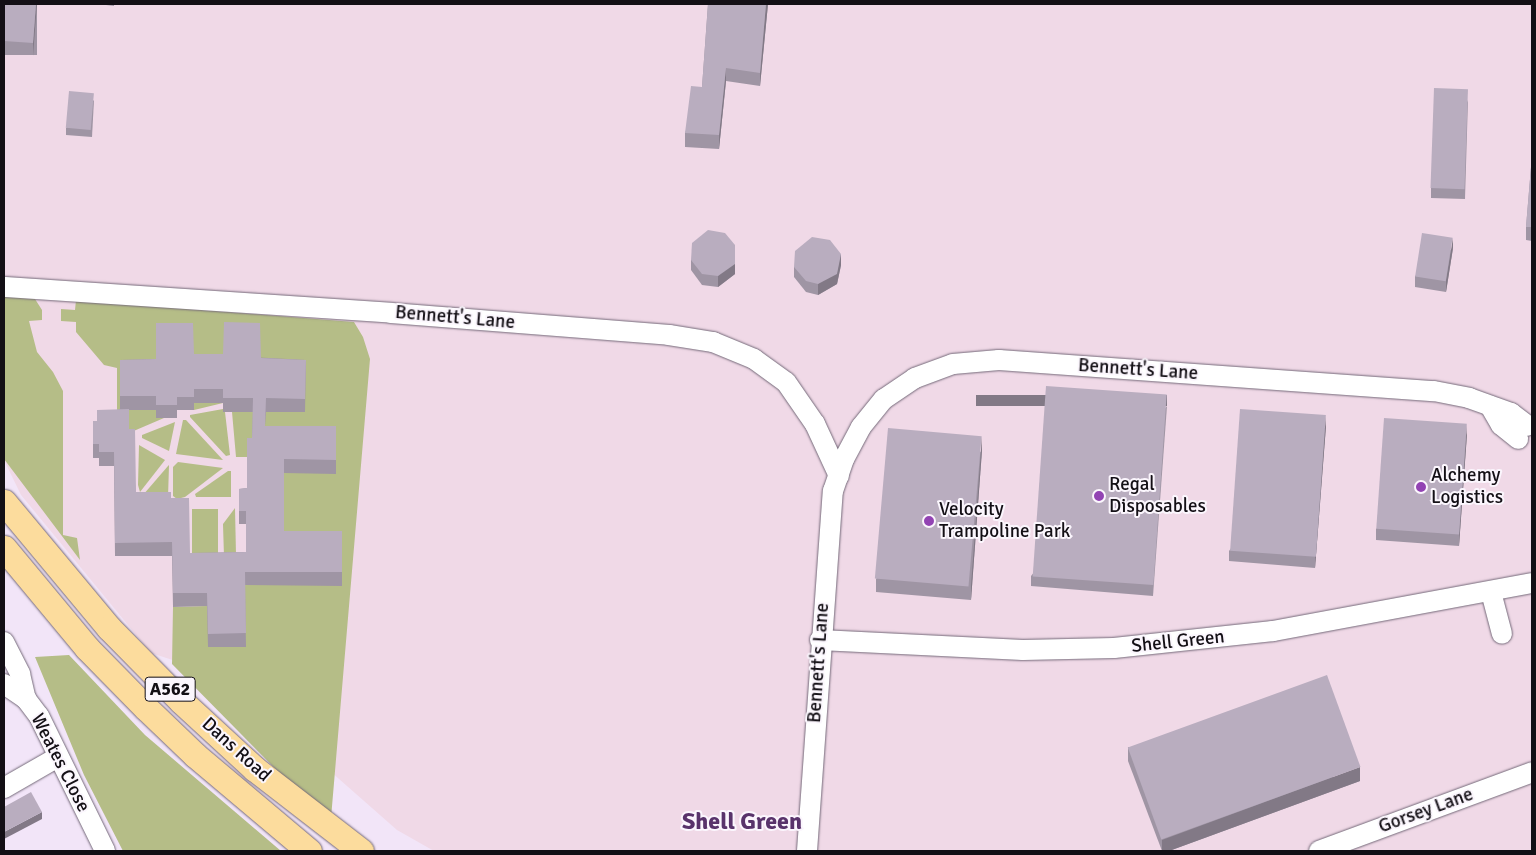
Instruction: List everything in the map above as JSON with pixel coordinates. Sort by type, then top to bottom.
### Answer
[{"type":"main road","name":"Dans Road","points":[[4,502],[109,628],[181,701],[255,768],[361,851]]},
{"type":"main road","name":"Dans Road","points":[[4,548],[87,648],[146,708],[195,755],[309,851]]},
{"type":"street","name":"Bennett's Lane","points":[[4,287],[391,312],[669,335],[713,342],[754,359],[786,382],[815,424],[839,476]]},
{"type":"street","name":"Bennett's Lane","points":[[806,851],[830,509],[839,476],[861,427],[884,399],[915,378],[933,370],[999,360],[1434,391],[1511,413],[1523,433]]},
{"type":"street","name":"Shell Green","points":[[820,640],[1023,650],[1114,648],[1273,631],[1532,583]]},
{"type":"street","points":[[1491,592],[1502,634]]},
{"type":"street","points":[[4,642],[20,674],[26,699]]},
{"type":"street","name":"Weates Close","points":[[4,684],[26,699],[39,716],[105,851]]},
{"type":"street","points":[[4,788],[58,757]]},
{"type":"street","name":"Gorsey Lane","points":[[1319,851],[1532,772]]},
{"type":"shaded area","points":[[4,4],[1532,4],[1532,851],[434,851],[397,830],[222,676],[151,653],[21,495],[4,460]]},
{"type":"green space","points":[[4,296],[35,299],[42,310],[42,320],[29,321],[37,352],[53,372],[63,391],[63,535],[77,538],[80,560],[4,459]]},
{"type":"green space","points":[[76,300],[354,322],[363,337],[370,359],[330,830],[313,807],[172,664],[173,607],[207,606],[245,572],[284,545],[284,473],[252,451],[247,457],[236,457],[232,412],[225,412],[230,455],[226,456],[190,417],[190,415],[223,409],[223,403],[194,410],[194,403],[203,402],[156,373],[120,410],[156,410],[164,418],[129,433],[117,423],[117,368],[104,365],[76,332],[76,322],[61,321],[61,309],[75,310]]},
{"type":"green space","points":[[183,420],[186,420],[223,460],[176,454]]},
{"type":"green space","points":[[175,422],[169,451],[142,438],[142,435]]},
{"type":"green space","points":[[139,445],[165,460],[140,492],[138,485]]},
{"type":"green space","points":[[178,462],[223,468],[185,497],[177,499],[173,496],[173,467]]},
{"type":"green space","points":[[168,466],[168,498],[143,495]]},
{"type":"green space","points":[[228,471],[231,471],[231,497],[196,497],[195,494]]},
{"type":"green space","points":[[235,508],[236,555],[224,557],[223,524]]},
{"type":"green space","points":[[192,509],[218,509],[218,556],[192,556]]},
{"type":"green space","points":[[69,655],[145,735],[281,851],[123,851],[84,775],[35,657]]},
{"type":"building","points":[[4,4],[36,4],[33,43],[4,41]]},
{"type":"building","points":[[708,4],[766,4],[760,73],[726,68],[719,135],[685,133],[691,86],[702,87]]},
{"type":"building","points":[[1434,88],[1468,89],[1464,189],[1431,188]]},
{"type":"building","points":[[69,91],[94,93],[91,130],[66,128]]},
{"type":"building","points":[[1532,155],[1532,227],[1526,227]]},
{"type":"building","points":[[708,230],[725,233],[735,245],[735,264],[718,276],[702,274],[691,260],[692,243]]},
{"type":"building","points":[[1422,233],[1453,238],[1446,281],[1415,276]]},
{"type":"building","points":[[812,237],[830,240],[841,254],[837,274],[818,284],[806,281],[794,267],[795,251]]},
{"type":"building","points":[[224,322],[260,323],[261,358],[306,360],[305,399],[266,398],[265,426],[336,426],[336,460],[284,459],[284,531],[342,531],[342,572],[245,572],[246,633],[208,634],[207,593],[173,593],[172,542],[115,543],[114,452],[99,452],[99,444],[93,444],[93,421],[97,421],[97,410],[129,409],[129,429],[135,429],[136,492],[171,492],[171,498],[189,498],[190,553],[246,552],[246,511],[239,511],[239,489],[247,488],[247,438],[252,438],[253,398],[223,398],[223,389],[194,389],[194,397],[177,397],[177,405],[156,405],[156,396],[120,396],[120,360],[156,359],[156,323],[193,323],[194,354],[223,354]]},
{"type":"building","name":"Regal Disposables","points":[[1046,386],[1167,394],[1153,585],[1033,577]]},
{"type":"building","points":[[1240,409],[1326,415],[1316,557],[1230,551]]},
{"type":"building","name":"Alchemy Logistics","points":[[1384,418],[1467,424],[1459,535],[1376,529]]},
{"type":"building","name":"Velocity Trampoline Park","points":[[888,428],[982,436],[968,587],[875,578]]},
{"type":"building","points":[[1327,675],[1361,767],[1161,840],[1128,748]]},
{"type":"building","points":[[31,792],[42,812],[4,832],[4,807]]},
{"type":"place","name":"Alchemy Logistics","points":[[1421,487]]},
{"type":"place","name":"Regal Disposables","points":[[1099,496]]},
{"type":"place","name":"Velocity Trampoline Park","points":[[929,521]]},
{"type":"district","name":"Shell Green","points":[[742,822]]}]
